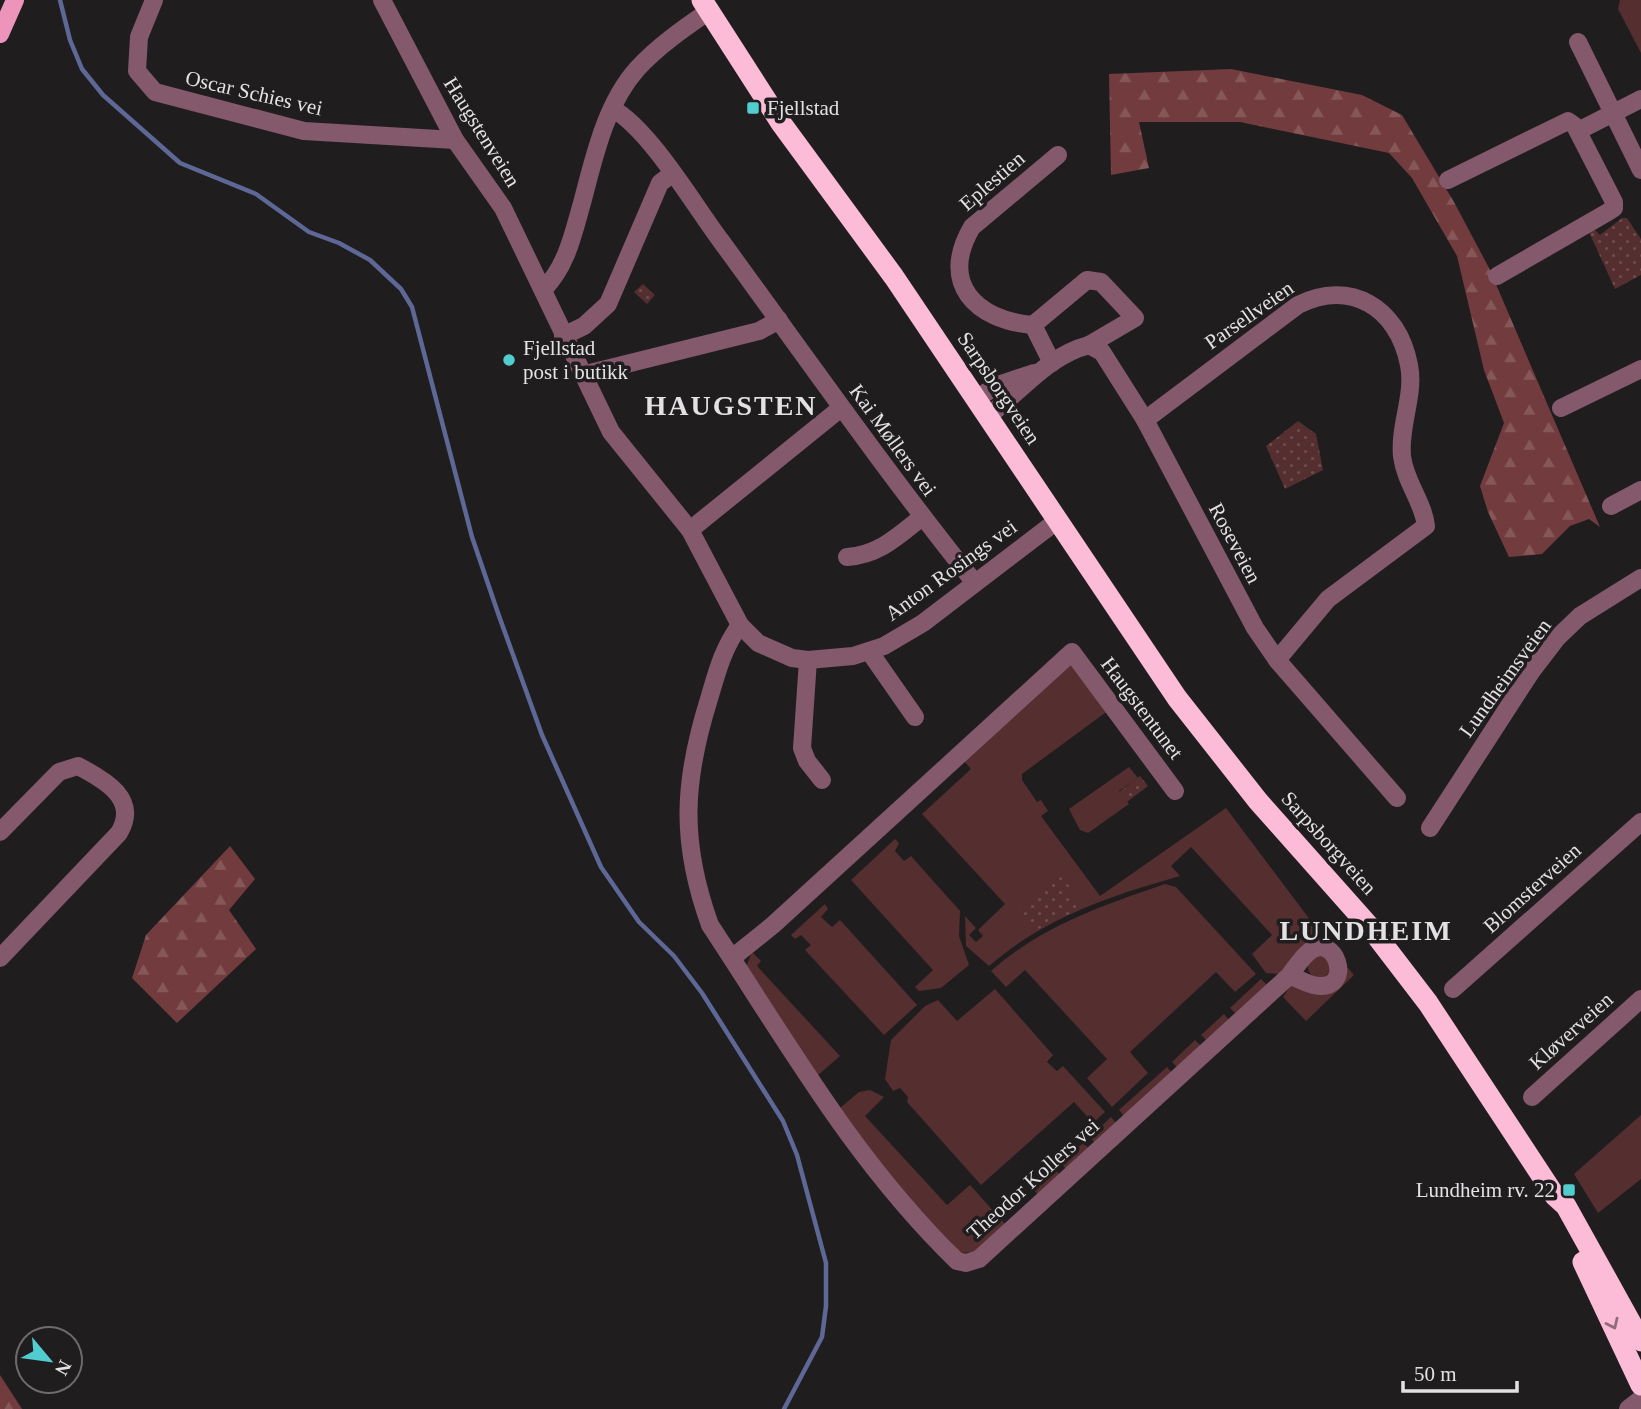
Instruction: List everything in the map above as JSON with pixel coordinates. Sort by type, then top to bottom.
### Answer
[{"type":"highway","name":"Sarpsborgveien","points":[[705,6],[782,123],[879,256],[982,407],[1177,698],[1258,801],[1369,926],[1428,1003],[1555,1196],[1566,1206],[1641,1341]]},
{"type":"highway","name":"Sarpsborgveien","points":[[1555,1196],[1558,1211],[1641,1385]]},
{"type":"main road","points":[[0,34],[15,0]]},
{"type":"street","name":"Oscar Schies vei","points":[[154,0],[139,37],[136,71],[155,92],[304,131],[455,140]]},
{"type":"street","name":"Haugstenveien","points":[[382,0],[455,140],[503,208],[543,290]]},
{"type":"street","points":[[543,290],[555,278],[566,256],[598,146],[613,110],[638,68],[705,6]]},
{"type":"street","points":[[1578,42],[1641,170]]},
{"type":"street","points":[[1577,131],[1641,99]]},
{"type":"street","name":"Kai Møllers vei","points":[[613,110],[629,118],[672,174],[841,408],[975,583]]},
{"type":"street","points":[[1448,180],[1563,123],[1572,123],[1614,202],[1614,208],[1497,276]]},
{"type":"street","name":"Eplestien","points":[[1033,325],[995,318],[980,309],[964,287],[958,262],[963,243],[972,227],[1058,155]]},
{"type":"street","points":[[563,336],[584,326],[608,304],[660,183],[672,174]]},
{"type":"street","points":[[982,407],[998,385],[1045,368],[1073,349],[1089,345],[1135,318],[1101,282],[1087,280],[1033,325],[1045,368]]},
{"type":"street","name":"Anton Rosings vei","points":[[543,290],[611,432],[690,530],[740,625],[758,643],[785,655],[808,660],[834,660],[869,651],[905,634],[1058,520]]},
{"type":"street","name":"Parsellveien","points":[[1145,419],[1298,305],[1320,294],[1350,295],[1368,302],[1397,333],[1409,365],[1410,394],[1402,456],[1410,487],[1424,510],[1426,526],[1394,553],[1328,598],[1277,660]]},
{"type":"street","points":[[582,375],[759,331],[779,320]]},
{"type":"street","name":"Roseveien","points":[[1089,345],[1102,352],[1145,419],[1255,628],[1277,660],[1397,798]]},
{"type":"street","points":[[1561,408],[1641,369]]},
{"type":"street","points":[[690,530],[841,408]]},
{"type":"street","points":[[1611,506],[1641,490]]},
{"type":"street","points":[[847,556],[867,555],[877,550],[922,517]]},
{"type":"street","name":"Lundheimsveien","points":[[1430,828],[1531,672],[1558,638],[1580,616],[1641,578]]},
{"type":"street","name":"Theodor Kollers vei","points":[[740,625],[723,650],[695,745],[687,809],[690,860],[699,896],[710,925],[855,1147],[957,1261],[967,1263],[979,1259],[1289,976]]},
{"type":"street","points":[[869,651],[915,717]]},
{"type":"street","name":"Haugstentunet","points":[[732,958],[1072,652],[1175,791]]},
{"type":"street","points":[[808,660],[802,748],[807,761],[822,780]]},
{"type":"street","points":[[0,832],[59,772],[78,766],[113,786],[127,809],[126,821],[119,833],[0,958]]},
{"type":"street","name":"Blomsterveien","points":[[1453,989],[1641,822]]},
{"type":"street","name":"Kløverveien","points":[[1532,1097],[1641,999]]},
{"type":"street","points":[[1628,1409],[1641,1399]]},
{"type":"shaded area","points":[[1620,0],[1641,0],[1641,53],[1618,9]]},
{"type":"shaded area","points":[[1622,218],[1627,218],[1641,239],[1641,275],[1615,289],[1589,232],[1594,229],[1600,235]]},
{"type":"shaded area","points":[[643,284],[655,295],[647,304],[634,292]]},
{"type":"shaded area","points":[[1298,421],[1316,434],[1323,470],[1285,489],[1266,446]]},
{"type":"shaded area","points":[[1068,664],[1076,666],[1109,710],[1022,774],[1022,780],[1037,802],[1041,800],[1048,811],[1041,816],[1100,896],[1226,808],[1320,933],[1302,946],[1279,974],[1266,973],[1252,954],[1272,935],[1191,847],[1171,866],[1180,876],[1079,910],[1032,934],[989,966],[966,946],[965,916],[976,928],[969,935],[976,942],[983,936],[978,930],[1005,904],[922,814],[971,769],[963,760]]},
{"type":"shaded area","points":[[1129,767],[1138,778],[1119,791],[1129,804],[1088,833],[1080,830],[1069,809]]},
{"type":"shaded area","points":[[1140,776],[1148,786],[1127,802],[1119,792]]},
{"type":"shaded area","points":[[895,839],[899,843],[895,851],[904,861],[911,856],[960,911],[959,936],[969,965],[941,988],[919,991],[915,987],[933,970],[851,880]]},
{"type":"shaded area","points":[[1063,876],[1082,908],[1038,929],[1018,909],[1033,894]]},
{"type":"shaded area","points":[[1165,884],[1176,887],[1256,974],[1235,992],[1216,972],[1130,1052],[1148,1073],[1112,1107],[1087,1078],[1107,1059],[1025,970],[1006,987],[991,971],[1010,955],[1052,929],[1095,909]]},
{"type":"shaded area","points":[[825,904],[828,909],[821,917],[832,927],[840,920],[917,1005],[884,1035],[805,950],[811,945],[801,935],[795,939],[791,935]]},
{"type":"shaded area","points":[[752,952],[761,961],[757,966],[840,1056],[817,1076],[746,967]]},
{"type":"shaded area","points":[[1319,956],[1327,959],[1330,967],[1327,975],[1319,978],[1311,975],[1308,967],[1311,959]]},
{"type":"shaded area","points":[[1347,967],[1354,975],[1306,1021],[1283,997],[1291,985],[1345,974]]},
{"type":"shaded area","points":[[1261,979],[1267,985],[1235,1013],[1230,1008]]},
{"type":"shaded area","points":[[995,989],[1053,1055],[1047,1062],[1057,1071],[1063,1066],[1105,1112],[1093,1123],[1074,1102],[981,1185],[907,1102],[908,1097],[900,1088],[893,1091],[885,1079],[891,1040],[925,1006],[938,1000],[957,1021]]},
{"type":"shaded area","points":[[1224,1014],[1229,1020],[1206,1040],[1201,1035]]},
{"type":"shaded area","points":[[1195,1040],[1201,1046],[1178,1068],[1172,1062]]},
{"type":"shaded area","points":[[1167,1067],[1172,1073],[1124,1116],[1119,1110]]},
{"type":"shaded area","points":[[870,1090],[884,1097],[865,1116],[947,1205],[970,1185],[1005,1224],[974,1252],[961,1253],[889,1178],[840,1108],[859,1092]]},
{"type":"shaded area","points":[[1641,1115],[1641,1179],[1598,1213],[1574,1174]]},
{"type":"shaded area","points":[[1111,1117],[1116,1123],[1095,1143],[1090,1137]]},
{"type":"shaded area","points":[[1083,1143],[1089,1148],[1066,1169],[1061,1163]]},
{"type":"shaded area","points":[[1055,1169],[1060,1175],[1038,1195],[1033,1189]]},
{"type":"green space","points":[[1231,69],[1362,95],[1402,115],[1454,202],[1489,268],[1600,527],[1589,519],[1570,526],[1542,554],[1509,557],[1488,512],[1480,486],[1504,423],[1484,370],[1457,256],[1412,178],[1389,153],[1240,122],[1139,122],[1149,168],[1111,175],[1109,74]]},
{"type":"green space","points":[[230,846],[255,879],[229,910],[256,949],[177,1023],[132,978],[146,935]]},
{"type":"green space","points":[[0,1375],[22,1409],[0,1409]]},
{"type":"waterway","points":[[60,0],[70,40],[82,69],[103,95],[180,163],[256,194],[309,232],[339,243],[370,260],[401,289],[412,307],[472,537],[542,735],[601,867],[639,922],[674,956],[702,993],[783,1121],[797,1155],[826,1263],[826,1306],[822,1337],[784,1409]]},
{"type":"place","name":"Fjellstad","points":[[753,108]]},
{"type":"place","name":"Fjellstad post i butikk","points":[[509,360]]},
{"type":"place","name":"Lundheim rv. 22","points":[[1569,1190]]},
{"type":"district","name":"HAUGSTEN","points":[[731,405]]},
{"type":"district","name":"LUNDHEIM","points":[[1366,930]]}]
